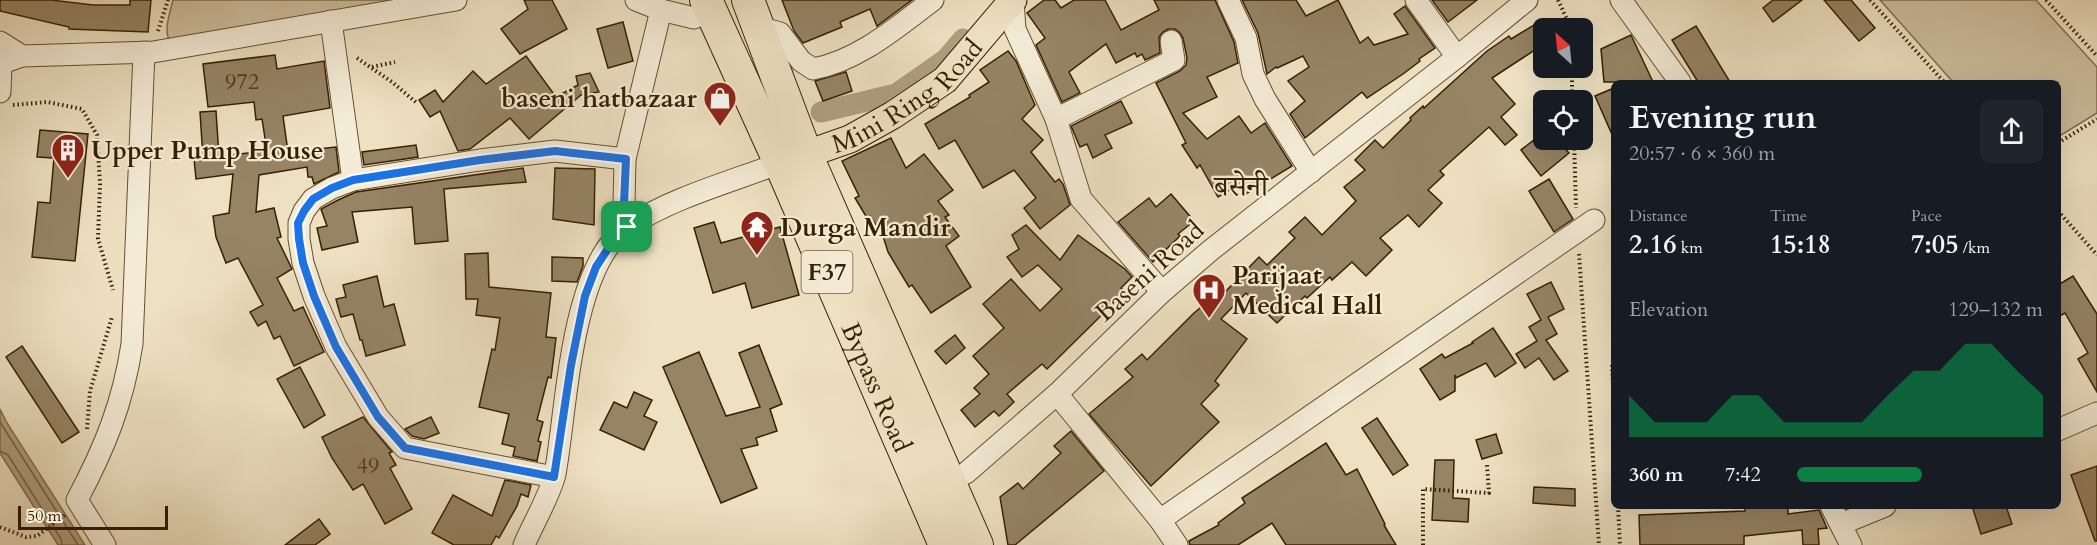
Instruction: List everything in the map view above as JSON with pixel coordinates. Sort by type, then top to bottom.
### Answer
[{"type":"highway","name":"Bypass Road","points":[[748,0],[762,34],[793,159]]},
{"type":"highway","name":"Bypass Road","points":[[708,5],[793,159],[936,488],[977,545]]},
{"type":"highway","name":"Bypass Road","points":[[936,488],[945,545]]},
{"type":"main road","name":"Mini Ring Road","points":[[793,159],[849,139],[893,115],[945,80],[1013,0]]},
{"type":"street","points":[[4,97],[0,67],[22,56],[149,52],[456,0]]},
{"type":"street","points":[[636,0],[661,10],[694,18],[708,5]]},
{"type":"street","points":[[762,34],[769,30],[780,33],[801,62],[813,69],[825,67],[873,44],[933,0]]},
{"type":"street","points":[[1013,0],[1015,29],[1056,119],[1081,199],[1162,292]]},
{"type":"street","points":[[1228,0],[1246,38],[1253,74],[1265,99],[1311,172]]},
{"type":"street","points":[[1416,0],[1457,57]]},
{"type":"street","name":"Baseni Road","points":[[936,488],[966,473],[1057,394],[1162,292],[1527,0]]},
{"type":"street","points":[[1621,0],[1679,80]]},
{"type":"street","points":[[627,227],[624,204],[626,159],[661,10]]},
{"type":"street","points":[[331,21],[353,180]]},
{"type":"street","points":[[1056,119],[1174,60],[1171,41]]},
{"type":"street","points":[[0,42],[22,56]]},
{"type":"street","points":[[105,545],[74,505],[101,455],[128,370],[132,344],[149,52]]},
{"type":"street","points":[[554,477],[405,448],[378,417],[336,347],[314,296],[303,263],[298,223],[313,199],[353,180],[555,151],[626,159]]},
{"type":"street","points":[[524,545],[554,477],[571,365],[585,296],[596,267],[609,247],[627,227],[673,204],[793,159]]},
{"type":"street","points":[[1160,520],[1586,226]]},
{"type":"street","points":[[1057,394],[1160,520],[1177,545]]},
{"type":"street","points":[[2061,429],[2097,413]]},
{"type":"street","points":[[1833,509],[1851,545]]},
{"type":"street","points":[[1841,525],[1878,509]]},
{"type":"path","points":[[149,52],[168,0]]},
{"type":"path","points":[[1558,0],[1566,18]]},
{"type":"path","points":[[1870,0],[1942,80]]},
{"type":"path","points":[[2046,0],[2097,56]]},
{"type":"path","points":[[350,53],[418,104]]},
{"type":"path","points":[[371,68],[395,62]]},
{"type":"path","points":[[4,97],[15,105],[47,102],[82,109],[97,135],[100,184],[98,239],[116,300]]},
{"type":"path","points":[[2061,142],[2097,119]]},
{"type":"path","points":[[1575,150],[1586,226],[1599,545]]},
{"type":"path","points":[[2061,214],[2097,255]]},
{"type":"path","points":[[87,432],[90,391],[113,312]]},
{"type":"path","points":[[1423,545],[1423,489],[1489,494],[1487,465]]},
{"type":"path","points":[[0,527],[26,537],[36,536],[74,505]]},
{"type":"path","points":[[1618,509],[1620,545]]},
{"type":"shaded area","points":[[173,0],[395,0],[170,42],[167,27]]},
{"type":"shaded area","points":[[1880,0],[2036,0],[2097,67],[2097,113],[2061,135],[2061,80],[1951,80]]},
{"type":"water","points":[[0,409],[85,545],[58,545],[0,453]]},
{"type":"building","points":[[0,0],[51,0],[93,5],[130,5],[130,0],[151,0],[148,32],[69,29],[69,27],[0,11]]},
{"type":"building","points":[[524,0],[552,0],[567,29],[520,54],[501,29],[528,9]]},
{"type":"building","points":[[782,0],[912,0],[877,26],[870,9],[840,22],[842,27],[803,43],[794,31]]},
{"type":"building","points":[[1044,0],[1055,0],[1061,8],[1074,0],[1105,0],[1121,30],[1159,10],[1154,0],[1215,0],[1234,42],[1238,63],[1207,77],[1217,97],[1183,113],[1207,139],[1239,116],[1251,133],[1265,123],[1292,166],[1244,195],[1238,185],[1218,197],[1200,165],[1197,168],[1182,145],[1186,143],[1156,83],[1180,71],[1186,65],[1183,38],[1175,29],[1163,32],[1159,37],[1160,53],[1145,60],[1142,54],[1137,57],[1135,53],[1116,63],[1106,44],[1069,72],[1080,93],[1062,102],[1036,45],[1045,38],[1027,13]]},
{"type":"building","points":[[1242,0],[1296,0],[1306,16],[1338,0],[1360,43],[1368,37],[1374,45],[1408,34],[1394,14],[1405,6],[1435,48],[1403,74],[1367,98],[1362,92],[1305,138],[1290,114],[1305,101],[1288,81],[1309,67],[1303,56],[1276,67],[1267,74],[1258,33]]},
{"type":"building","points":[[1432,0],[1477,0],[1448,22]]},
{"type":"building","points":[[1773,0],[1802,0],[1773,22],[1763,8]]},
{"type":"building","points":[[1824,0],[1851,0],[1875,28],[1859,41]]},
{"type":"building","points":[[623,22],[633,61],[608,68],[597,29]]},
{"type":"building","points":[[1533,26],[1533,51],[1492,78],[1515,104],[1501,117],[1517,135],[1505,145],[1489,127],[1440,171],[1444,175],[1428,190],[1442,203],[1419,227],[1408,215],[1380,238],[1392,250],[1366,276],[1352,262],[1332,280],[1330,277],[1307,298],[1305,296],[1277,323],[1246,293],[1221,319],[1247,339],[1215,381],[1219,385],[1201,404],[1219,422],[1151,486],[1089,414],[1133,377],[1125,369],[1142,354],[1147,360],[1194,313],[1223,289],[1226,291],[1259,257],[1267,265],[1295,238],[1289,232],[1305,217],[1322,235],[1356,201],[1344,187],[1365,170],[1355,160],[1375,140],[1383,148],[1411,120],[1410,118],[1487,51],[1509,36],[1511,39]]},
{"type":"building","points":[[1696,26],[1729,80],[1697,80],[1672,40]]},
{"type":"building","points":[[1631,35],[1652,80],[1604,82],[1601,49]]},
{"type":"building","points":[[1008,51],[1016,61],[1035,105],[1022,119],[1043,140],[1031,152],[1055,182],[1059,179],[1063,184],[1070,205],[1040,229],[1024,208],[1036,198],[1014,170],[983,188],[955,140],[939,149],[925,124],[970,97],[969,95],[989,82],[980,70]]},
{"type":"building","points":[[275,55],[277,69],[324,61],[330,108],[283,116],[288,152],[336,147],[339,172],[314,184],[312,177],[308,177],[307,167],[259,175],[256,212],[274,208],[281,237],[277,238],[292,269],[277,278],[294,311],[303,307],[324,352],[294,366],[280,336],[274,339],[266,321],[258,326],[250,312],[263,305],[238,258],[226,263],[216,237],[213,216],[229,213],[233,174],[196,179],[194,159],[203,158],[200,112],[216,111],[219,156],[267,151],[262,119],[256,120],[254,102],[208,107],[203,64]]},
{"type":"building","points":[[526,56],[556,97],[578,85],[576,76],[590,73],[599,92],[581,95],[529,139],[510,118],[470,149],[458,151],[440,111],[430,117],[419,100],[435,90],[443,102],[473,71],[486,84]]},
{"type":"building","points":[[846,72],[852,91],[823,101],[815,81]]},
{"type":"building","points":[[1611,89],[1611,132],[1595,96]]},
{"type":"building","points":[[1121,101],[1132,123],[1105,135],[1112,148],[1093,158],[1087,144],[1080,147],[1071,126]]},
{"type":"building","name":"Upper Pump House","points":[[40,130],[88,134],[75,261],[32,257],[38,202],[50,203],[54,158],[37,157]]},
{"type":"building","points":[[891,138],[906,168],[924,154],[953,190],[938,201],[949,215],[945,217],[959,236],[946,246],[971,287],[931,313],[912,285],[909,287],[888,252],[883,236],[870,216],[867,218],[855,198],[859,196],[842,161]]},
{"type":"building","points":[[1533,141],[1533,150],[1566,150],[1569,153],[1541,176],[1521,150]]},
{"type":"building","points":[[416,145],[418,157],[364,165],[362,152]]},
{"type":"building","points":[[523,168],[526,182],[444,189],[448,241],[415,244],[412,207],[352,212],[358,242],[322,250],[317,228],[327,226],[321,209],[356,192]]},
{"type":"building","points":[[555,168],[595,169],[594,225],[553,219]]},
{"type":"building","points":[[1549,179],[1573,219],[1554,232],[1529,191]]},
{"type":"building","points":[[1171,194],[1194,221],[1178,234],[1180,236],[1153,262],[1118,222],[1149,198],[1156,207]]},
{"type":"building","points":[[714,222],[721,243],[780,227],[799,295],[752,308],[745,283],[713,293],[694,228]]},
{"type":"building","points":[[1026,225],[1060,260],[1078,235],[1125,269],[1132,277],[1121,288],[1125,292],[1047,369],[1042,364],[1007,394],[1014,402],[999,416],[994,411],[975,427],[961,410],[980,394],[974,388],[989,374],[973,356],[1004,328],[983,304],[1011,279],[1040,311],[1062,289],[1038,265],[1022,277],[1007,257],[1019,249],[1012,235]]},
{"type":"building","points":[[488,253],[489,287],[551,293],[546,337],[556,338],[551,378],[548,377],[537,420],[543,422],[538,441],[541,442],[537,461],[513,456],[515,447],[502,444],[509,414],[479,407],[492,349],[495,350],[500,318],[476,315],[478,299],[466,299],[465,254]]},
{"type":"building","points":[[552,257],[583,258],[583,266],[577,282],[552,281]]},
{"type":"building","points":[[377,276],[384,307],[394,304],[405,345],[366,356],[353,314],[341,317],[336,299],[346,297],[343,285]]},
{"type":"building","points":[[2073,276],[2097,314],[2097,392],[2078,359],[2088,353],[2065,313],[2061,315],[2061,283]]},
{"type":"building","points":[[1551,282],[1564,309],[1548,317],[1557,334],[1546,340],[1568,371],[1554,380],[1539,358],[1525,368],[1516,354],[1537,341],[1529,327],[1541,320],[1527,294]]},
{"type":"building","points":[[1493,328],[1516,363],[1495,377],[1486,363],[1456,378],[1455,375],[1455,391],[1440,400],[1420,369],[1442,354],[1445,358],[1473,343]]},
{"type":"building","points":[[955,335],[965,348],[946,364],[935,351]]},
{"type":"building","points":[[759,345],[782,404],[770,409],[777,431],[756,438],[758,445],[741,449],[757,488],[721,503],[663,367],[699,352],[726,416],[760,407],[739,353]]},
{"type":"building","points":[[22,346],[79,432],[62,443],[6,357]]},
{"type":"building","points":[[300,367],[325,415],[304,428],[277,379]]},
{"type":"building","points":[[634,392],[652,400],[644,416],[657,422],[644,450],[600,430],[614,402],[627,408]]},
{"type":"building","points":[[363,417],[392,452],[389,453],[396,465],[390,468],[412,509],[385,524],[363,484],[353,490],[332,458],[322,437]]},
{"type":"building","points":[[431,417],[439,433],[424,439],[412,436],[405,429]]},
{"type":"building","points":[[1377,418],[1408,465],[1393,475],[1362,428]]},
{"type":"building","points":[[1071,431],[1104,471],[1015,545],[1008,545],[1000,497],[1018,483],[1023,489],[1061,453],[1054,446]]},
{"type":"building","points":[[1496,434],[1502,453],[1482,459],[1476,440]]},
{"type":"building","points":[[1326,443],[1346,475],[1357,469],[1396,545],[1286,545],[1272,523],[1238,545],[1190,545],[1189,541],[1219,525],[1218,523],[1245,503],[1242,498]]},
{"type":"building","points":[[1435,460],[1454,460],[1453,498],[1469,499],[1468,522],[1432,520]]},
{"type":"building","points":[[2097,466],[2097,541],[2095,541],[2071,475]]},
{"type":"building","points":[[505,480],[531,485],[528,497],[521,494],[499,538],[496,536],[491,545],[454,545],[432,533],[453,495],[492,516]]},
{"type":"building","points":[[1534,487],[1575,489],[1575,506],[1533,503]]},
{"type":"building","points":[[1745,509],[1788,509],[1788,514],[1819,510],[1827,528],[1818,529],[1819,545],[1803,545],[1802,530],[1744,536],[1744,545],[1640,545],[1639,515],[1745,511]]},
{"type":"building","points":[[1973,509],[2007,509],[2012,524],[1981,534]]},
{"type":"building","points":[[319,519],[330,534],[315,545],[285,545]]},
{"type":"waterway","points":[[821,112],[896,94],[946,59],[963,39]]},
{"type":"place","name":"baseni hatbazaar","points":[[720,127]]},
{"type":"place","name":"Upper Pump House","points":[[68,179]]},
{"type":"place","name":"Durga Mandir","points":[[757,256]]},
{"type":"place","name":"Parijaat Medical Hall","points":[[1209,319]]},
{"type":"district","name":"बसेनी","points":[[1241,186]]},
{"type":"route","points":[[555,151],[626,159],[624,204],[627,227],[609,247],[596,267],[585,296],[571,365],[554,477],[405,448],[378,417],[336,347],[314,296],[303,263],[298,223],[313,199],[353,180],[555,151]]}]
